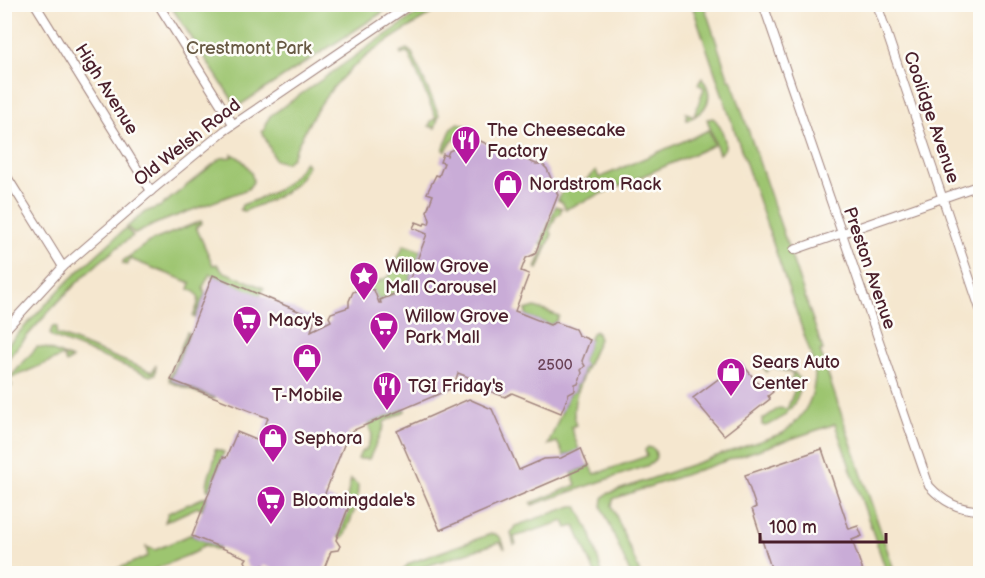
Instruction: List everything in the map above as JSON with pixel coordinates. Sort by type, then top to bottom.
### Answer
[{"type":"street","name":"High Avenue","points":[[35,4],[151,191]]},
{"type":"street","points":[[158,4],[233,124]]},
{"type":"street","name":"Old Welsh Road","points":[[4,331],[63,267],[233,124],[411,4]]},
{"type":"street","name":"Preston Avenue","points":[[763,4],[929,486],[940,498],[953,506],[967,510],[981,510]]},
{"type":"street","name":"Coolidge Avenue","points":[[877,4],[981,309]]},
{"type":"street","points":[[4,172],[63,267]]},
{"type":"street","points":[[794,250],[981,185]]},
{"type":"green space","points":[[432,4],[446,5],[390,40],[351,69],[318,108],[291,159],[285,163],[275,160],[262,131],[265,130],[265,124],[270,116]]},
{"type":"green space","name":"Crestmont Park","points":[[170,5],[394,5],[237,107]]},
{"type":"green space","points":[[692,5],[704,5],[729,80],[731,79],[823,350],[820,351],[895,573],[887,573],[835,424],[613,499],[612,506],[640,573],[630,573],[602,507],[603,498],[607,494],[783,433],[798,420],[808,404],[814,387],[815,367]]},
{"type":"green space","points":[[407,49],[412,53],[439,115],[435,128],[429,126],[436,118],[408,52],[401,55],[400,52]]},
{"type":"green space","points":[[702,78],[709,98],[700,113],[687,120],[686,113],[694,116],[704,88],[698,84]]},
{"type":"green space","points":[[713,118],[720,127],[725,143],[724,149],[719,154],[707,119]]},
{"type":"green space","points":[[458,123],[472,128],[472,133],[459,134],[446,151],[443,150],[452,127]]},
{"type":"green space","points":[[709,130],[714,145],[566,209],[558,200],[563,190],[586,180],[596,170],[599,178]]},
{"type":"green space","points":[[232,154],[243,161],[251,173],[253,182],[248,189],[155,224],[135,234],[127,227],[145,212],[161,206],[221,158],[232,157]]},
{"type":"green space","points":[[305,162],[308,165],[303,174],[290,189],[244,211],[240,210],[242,205],[271,194],[285,185]]},
{"type":"green space","points":[[556,206],[562,208],[550,230],[552,234],[538,269],[536,268],[545,246],[541,244]]},
{"type":"green space","points":[[201,221],[202,223],[196,227],[213,265],[217,264],[222,271],[264,288],[260,296],[210,274],[203,287],[205,294],[195,318],[193,317],[198,297],[194,291],[189,289],[191,283],[130,259],[127,265],[123,264],[123,261],[149,242]]},
{"type":"green space","points":[[126,228],[133,236],[81,279],[49,311],[5,362],[5,349],[9,343],[70,279]]},
{"type":"green space","points":[[404,245],[421,251],[406,289],[380,299],[381,303],[379,303],[374,290],[364,287],[389,277]]},
{"type":"green space","points":[[535,307],[559,316],[556,322],[550,325],[527,316],[525,310]]},
{"type":"green space","points":[[54,326],[57,327],[56,334],[152,372],[156,365],[155,374],[150,376],[52,337],[50,334]]},
{"type":"green space","points":[[596,331],[599,339],[574,405],[576,425],[571,427],[579,450],[564,456],[557,442],[548,445],[569,394],[575,391],[575,385],[578,384],[581,370],[585,367],[582,361],[592,333]]},
{"type":"green space","points":[[187,332],[189,333],[171,380],[214,399],[170,382],[169,378]]},
{"type":"green space","points":[[37,347],[46,348],[72,359],[66,363],[63,356],[9,379],[12,386],[5,390],[5,383]]},
{"type":"green space","points":[[760,359],[795,373],[801,381],[798,396],[790,409],[785,415],[765,426],[762,425],[762,420],[779,408],[787,409],[797,384],[791,381],[793,374],[771,366],[767,372],[759,362]]},
{"type":"green space","points":[[404,408],[405,411],[384,422],[369,459],[358,459],[361,452],[366,450],[372,435],[368,424]]},
{"type":"green space","points":[[648,447],[654,449],[656,456],[649,465],[532,505],[531,503],[576,485],[572,473],[590,465],[595,474],[647,456],[645,450]]},
{"type":"green space","points":[[215,449],[224,452],[209,491],[207,484]]},
{"type":"green space","points":[[351,479],[358,485],[357,504],[344,537],[341,538],[339,537],[351,505],[346,501]]},
{"type":"green space","points":[[207,496],[202,509],[198,507],[165,522],[168,513]]},
{"type":"green space","points":[[577,506],[591,535],[602,573],[595,573],[575,526],[567,528],[564,521],[514,537],[516,544],[514,545],[511,533],[515,526]]},
{"type":"green space","points":[[192,534],[192,536],[219,547],[218,550],[205,545],[198,551],[146,573],[107,573],[148,556],[146,547],[155,550]]},
{"type":"green space","points":[[491,534],[499,536],[505,549],[500,542],[412,571],[413,573],[399,573],[410,563]]},
{"type":"building","name":"Willow Grove Park Mall","points":[[476,139],[536,164],[542,164],[547,169],[558,195],[535,254],[526,258],[521,271],[529,274],[515,311],[550,325],[556,322],[575,329],[578,335],[590,340],[582,361],[585,366],[581,370],[578,384],[575,385],[575,391],[569,394],[561,413],[512,393],[505,397],[479,387],[476,380],[458,373],[453,388],[349,432],[324,496],[349,506],[336,540],[340,546],[338,550],[331,551],[322,574],[285,574],[263,565],[262,568],[255,570],[248,567],[245,561],[247,558],[192,536],[223,457],[226,458],[237,432],[259,441],[268,418],[171,380],[213,275],[315,318],[311,331],[331,321],[329,317],[331,313],[349,307],[353,292],[364,287],[374,290],[381,303],[380,300],[406,289],[427,234],[413,228],[416,222],[429,224],[427,211],[433,195],[427,193],[436,175],[439,176],[444,163],[440,162],[443,154],[447,156],[449,151]]},
{"type":"building","name":"Sears Auto Center","points":[[741,362],[759,385],[764,381],[773,392],[768,396],[770,399],[724,435],[693,398]]},
{"type":"building","points":[[469,399],[492,409],[519,470],[544,459],[561,458],[581,448],[588,466],[440,530],[397,431]]},
{"type":"building","points":[[822,449],[849,529],[858,526],[862,536],[852,540],[864,574],[773,574],[752,509],[756,507],[745,475]]},
{"type":"place","name":"The Cheesecake Factory","points":[[466,166]]},
{"type":"place","name":"Nordstrom Rack","points":[[508,210]]},
{"type":"place","name":"Willow Grove Mall Carousel","points":[[364,302]]},
{"type":"place","name":"Macy's","points":[[247,346]]},
{"type":"place","name":"Willow Grove Park Mall","points":[[384,352]]},
{"type":"place","name":"T-Mobile","points":[[307,384]]},
{"type":"place","name":"Sears Auto Center","points":[[731,398]]},
{"type":"place","name":"TGI Friday's","points":[[387,412]]},
{"type":"place","name":"Sephora","points":[[273,464]]},
{"type":"place","name":"Bloomingdale's","points":[[271,526]]}]
